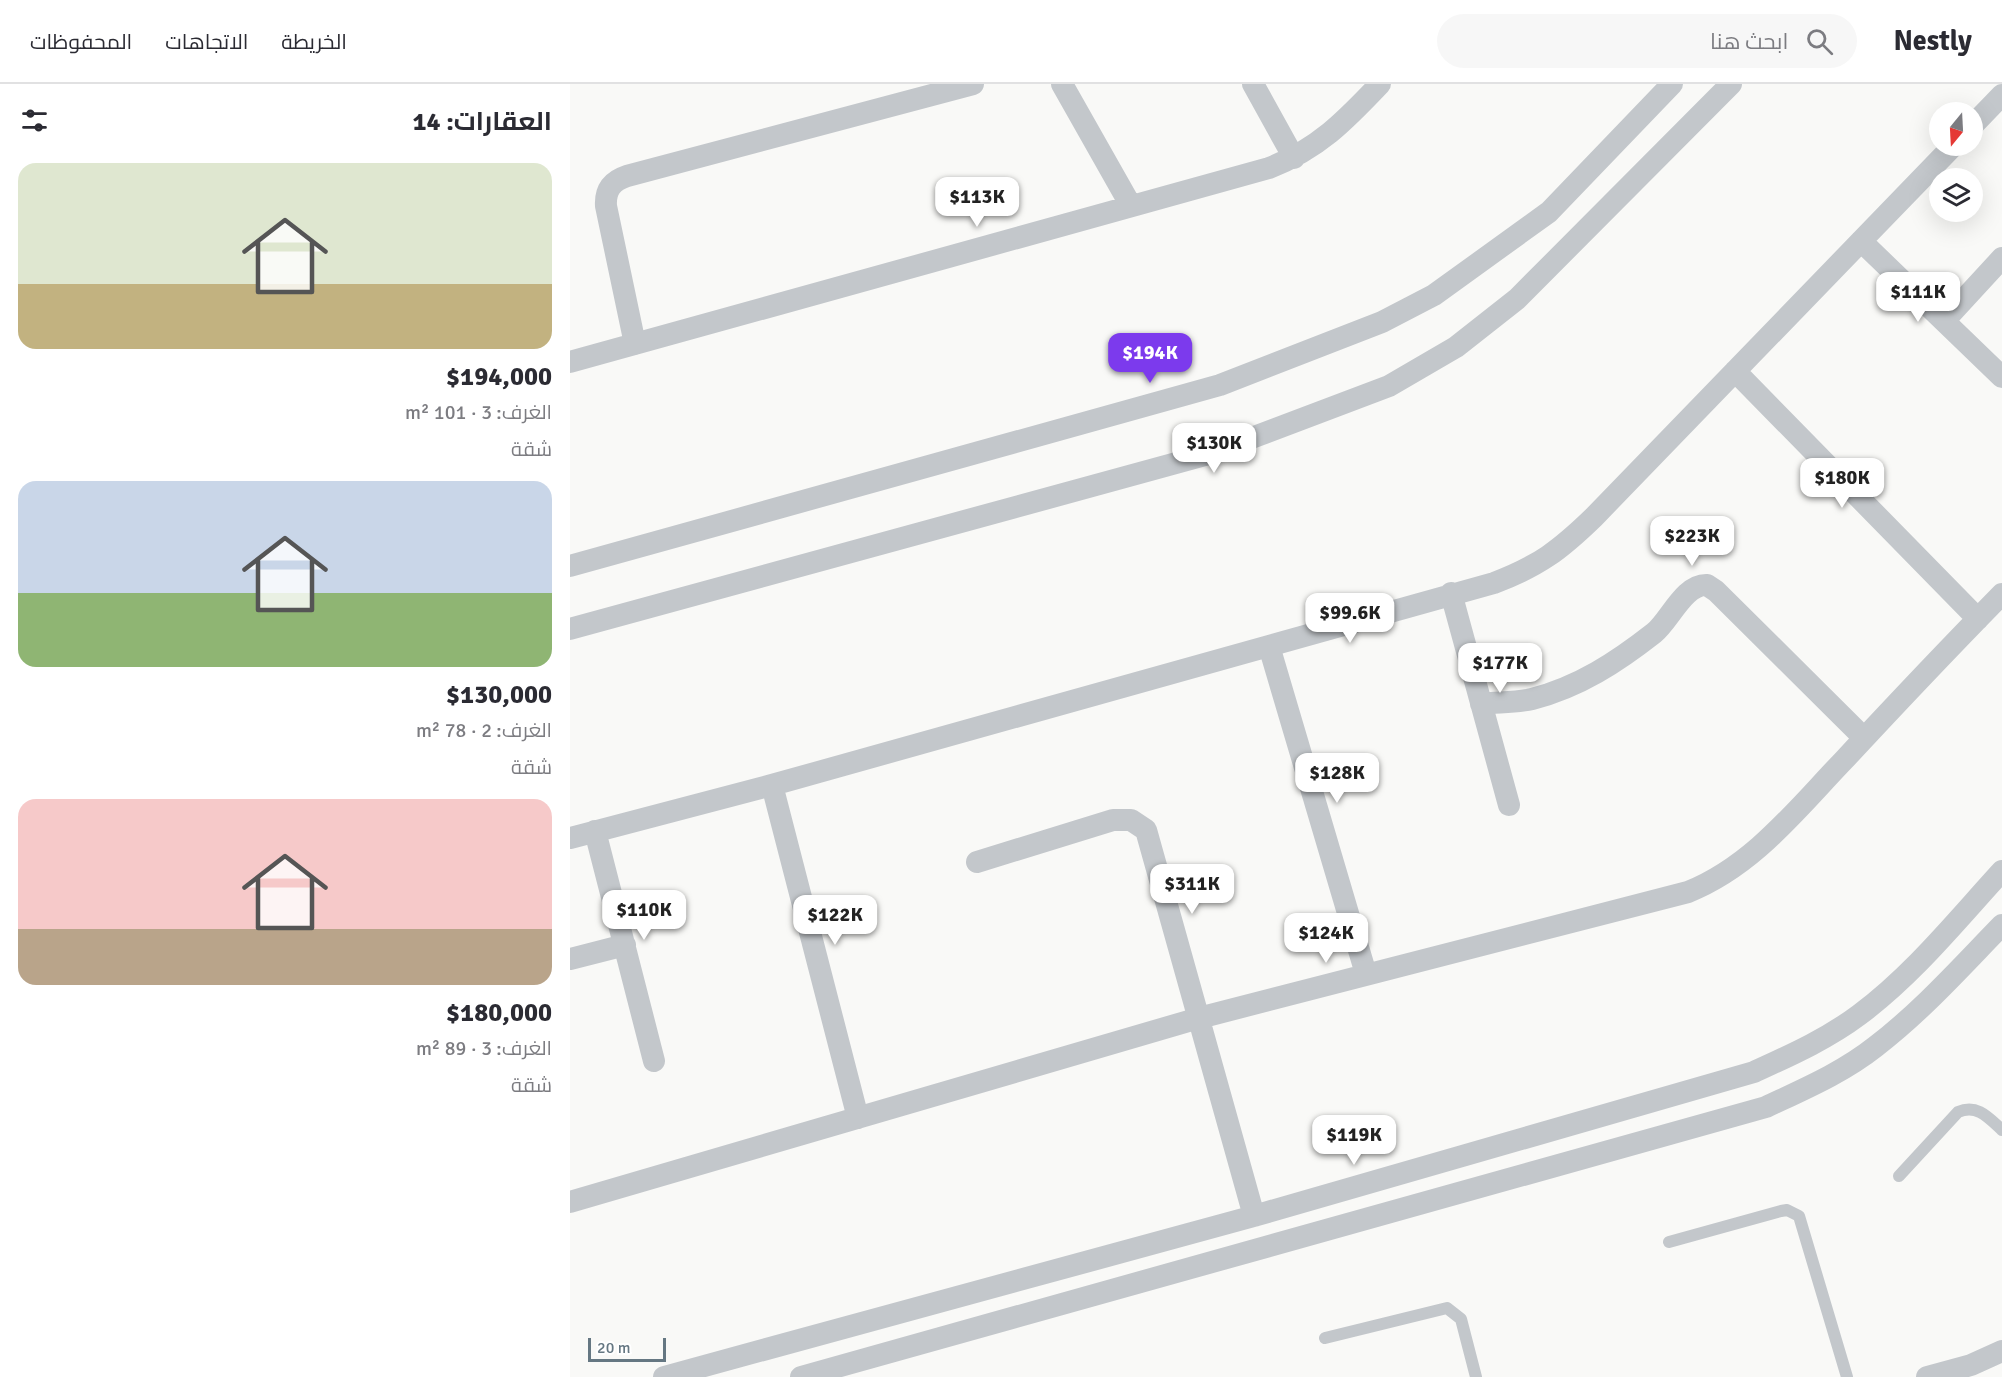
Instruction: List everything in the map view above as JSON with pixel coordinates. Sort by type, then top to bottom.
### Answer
[{"type":"street","points":[[635,344],[606,206],[608,190],[613,183],[638,173],[973,84]]},
{"type":"street","points":[[1062,84],[1131,206]]},
{"type":"street","points":[[1253,84],[1294,158]]},
{"type":"street","points":[[570,362],[1131,206],[1294,158],[1326,139],[1380,84]]},
{"type":"street","points":[[570,566],[1220,385],[1382,322],[1434,295],[1549,212],[1672,84]]},
{"type":"street","points":[[570,629],[1209,454],[1389,386],[1456,347],[1517,299],[1731,84]]},
{"type":"street","points":[[1983,115],[2002,95]]},
{"type":"street","points":[[570,838],[772,785],[1451,593],[1494,583],[1530,569],[1565,546],[1943,156]]},
{"type":"street","points":[[1861,241],[2002,377]]},
{"type":"street","points":[[1944,321],[2002,258]]},
{"type":"street","points":[[1736,371],[1978,619]]},
{"type":"street","points":[[1482,704],[1531,699],[1577,684],[1619,660],[1657,630],[1692,589],[1707,585],[1716,591],[1864,738]]},
{"type":"street","points":[[1451,593],[1509,805]]},
{"type":"street","points":[[570,1202],[1199,1018],[1688,892],[1712,882],[1734,869],[1754,852],[2002,594]]},
{"type":"street","points":[[1269,646],[1366,974]]},
{"type":"street","points":[[772,785],[858,1118]]},
{"type":"street","points":[[977,862],[1113,820],[1131,820],[1139,824],[1150,838],[1254,1216]]},
{"type":"street","points":[[595,831],[654,1061]]},
{"type":"street","points":[[664,1377],[1254,1216],[1764,1068],[1809,1047],[1860,1014],[1905,975],[1999,882]]},
{"type":"street","points":[[801,1377],[1766,1107],[1822,1081],[1875,1048],[1922,1007],[2002,925]]},
{"type":"street","points":[[570,959],[624,945]]},
{"type":"street","points":[[1927,1377],[1971,1365],[2002,1351]]},
{"type":"lane","points":[[1899,1176],[1958,1112],[1971,1109],[1979,1111],[2002,1130]]},
{"type":"lane","points":[[1669,1242],[1781,1211],[1787,1210],[1799,1216],[1847,1377]]},
{"type":"lane","points":[[1326,1338],[1447,1308],[1461,1319],[1476,1377]]}]
